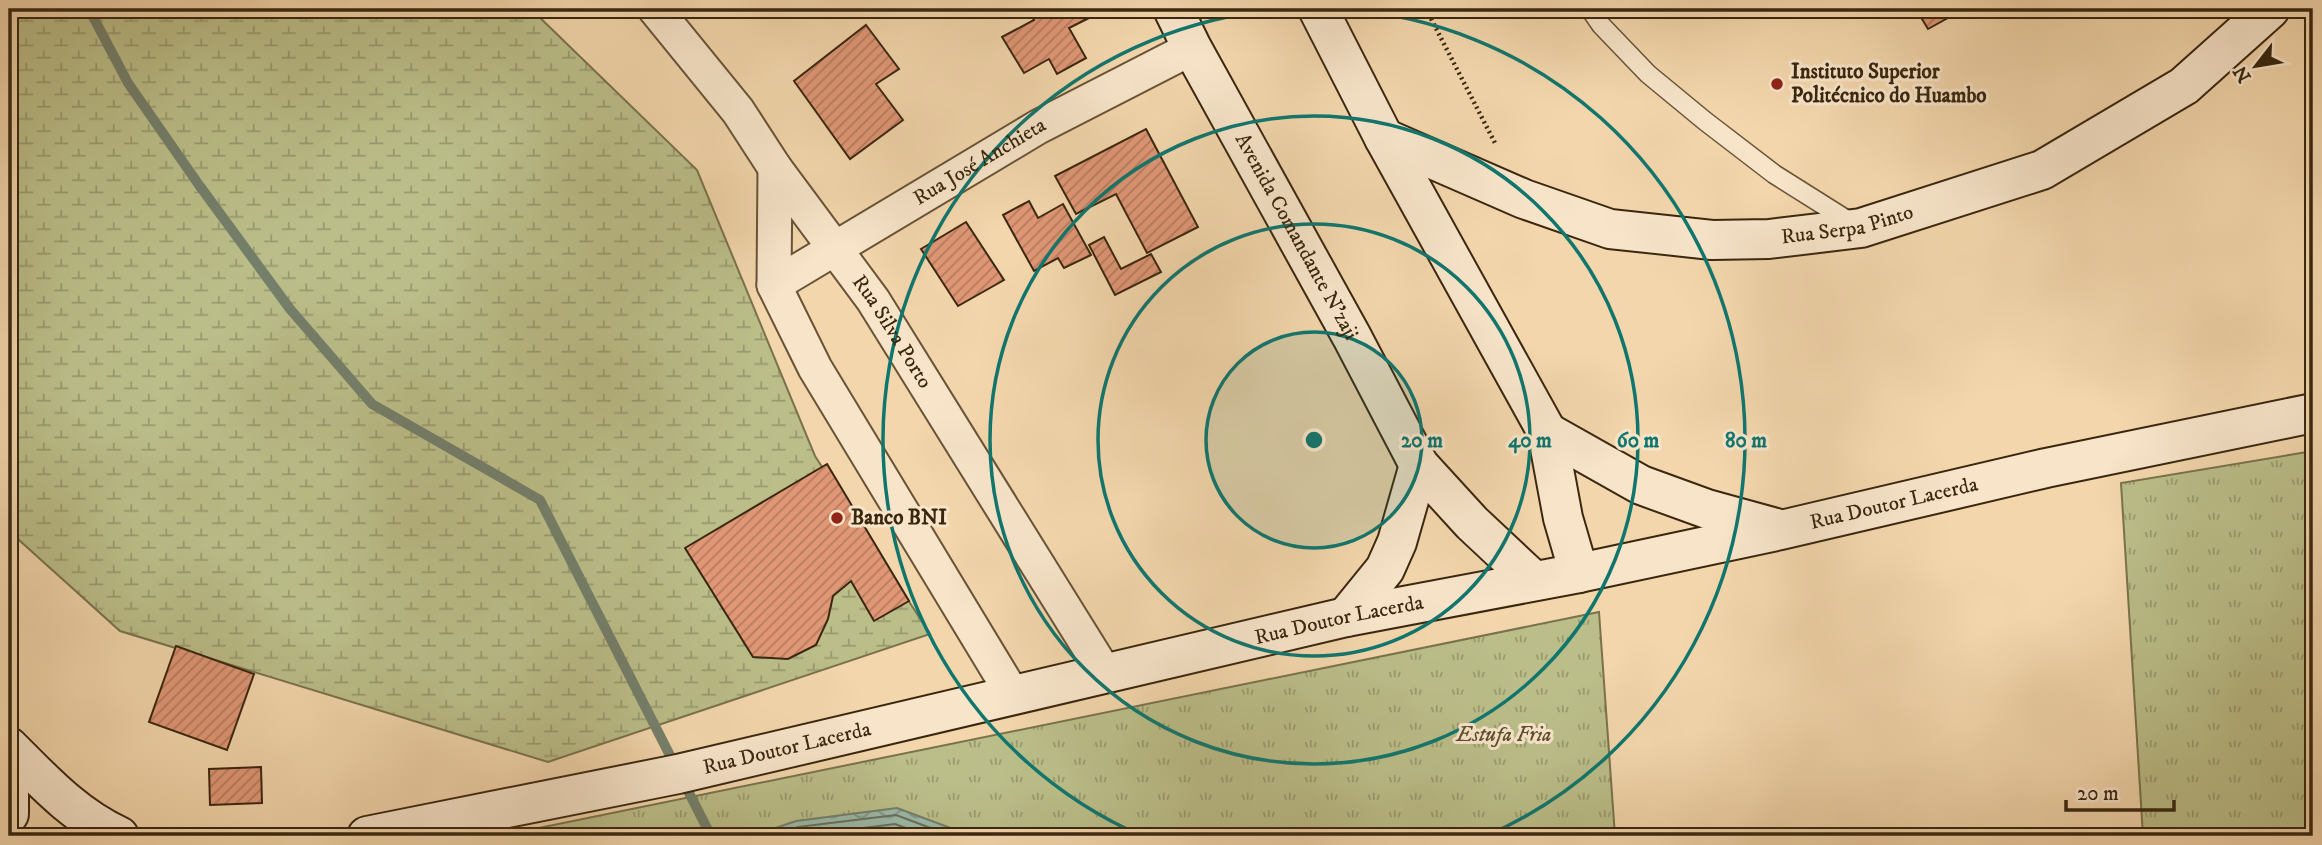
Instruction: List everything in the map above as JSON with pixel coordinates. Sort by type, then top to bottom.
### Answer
[{"type":"street","name":"Rua Silva Porto","points":[[655,9],[738,111],[775,169],[873,300],[1105,673]]},
{"type":"street","name":"Avenida Comandante N'zaji","points":[[1173,9],[1419,465],[1472,523],[1534,581]]},
{"type":"street","points":[[1318,9],[1384,138],[1547,432],[1563,518],[1579,573]]},
{"type":"street","name":"Rua Serpa Pinto","points":[[1384,138],[1524,199],[1610,229],[1712,240],[1769,239],[1861,228],[2042,170],[2184,86],[2270,9]]},
{"type":"street","name":"Rua José Anchieta","points":[[774,285],[1038,127],[1192,48]]},
{"type":"street","points":[[775,169],[774,285],[815,368],[1013,695]]},
{"type":"street","name":"Rua Doutor Lacerda","points":[[367,836],[678,774],[1346,617],[1579,573],[1781,530],[2046,468],[2313,413]]},
{"type":"street","points":[[1547,432],[1641,485],[1707,509],[1781,530]]},
{"type":"street","points":[[1346,617],[1385,569],[1419,465]]},
{"type":"street","points":[[9,747],[61,799],[95,825],[119,836]]},
{"type":"street","points":[[9,772],[9,814]]},
{"type":"lane","points":[[1590,9],[1601,25],[1648,74],[1705,121],[1774,174],[1861,228]]},
{"type":"path","points":[[1426,9],[1524,199]]},
{"type":"green space","points":[[9,9],[531,9],[697,170],[815,456],[930,634],[548,762],[120,631],[9,531]]},
{"type":"green space","points":[[2313,451],[2313,836],[2143,836],[2121,483]]},
{"type":"green space","name":"Estufa Fria","points":[[1599,612],[1615,836],[499,836]]},
{"type":"water","points":[[897,808],[972,836],[752,836],[796,821]]},
{"type":"building","points":[[1029,9],[1092,9],[1095,15],[1069,28],[1086,58],[1057,74],[1049,59],[1024,73],[1002,37],[1034,20]]},
{"type":"building","points":[[1916,9],[1964,9],[1928,29]]},
{"type":"building","points":[[866,25],[899,69],[876,84],[903,120],[850,159],[794,81]]},
{"type":"building","points":[[1146,129],[1198,227],[1147,253],[1116,194],[1076,214],[1055,176]]},
{"type":"building","points":[[1029,201],[1038,218],[1063,204],[1091,255],[1064,268],[1058,258],[1034,271],[1003,215]]},
{"type":"building","points":[[966,222],[1004,280],[958,306],[921,249]]},
{"type":"building","points":[[1104,237],[1121,269],[1151,254],[1161,272],[1115,295],[1089,245]]},
{"type":"building","points":[[827,464],[909,601],[874,621],[851,581],[833,596],[828,619],[816,645],[788,659],[753,657],[685,548]]},
{"type":"building","points":[[176,646],[254,674],[227,750],[149,722]]},
{"type":"building","points":[[261,767],[262,803],[210,805],[209,769]]},
{"type":"waterway","points":[[89,9],[128,83],[199,185],[290,309],[372,404],[540,500],[711,836]]},
{"type":"place","name":"Instituto Superior Politécnico do Huambo","points":[[1777,84]]},
{"type":"place","name":"Banco BNI","points":[[837,518]]}]
